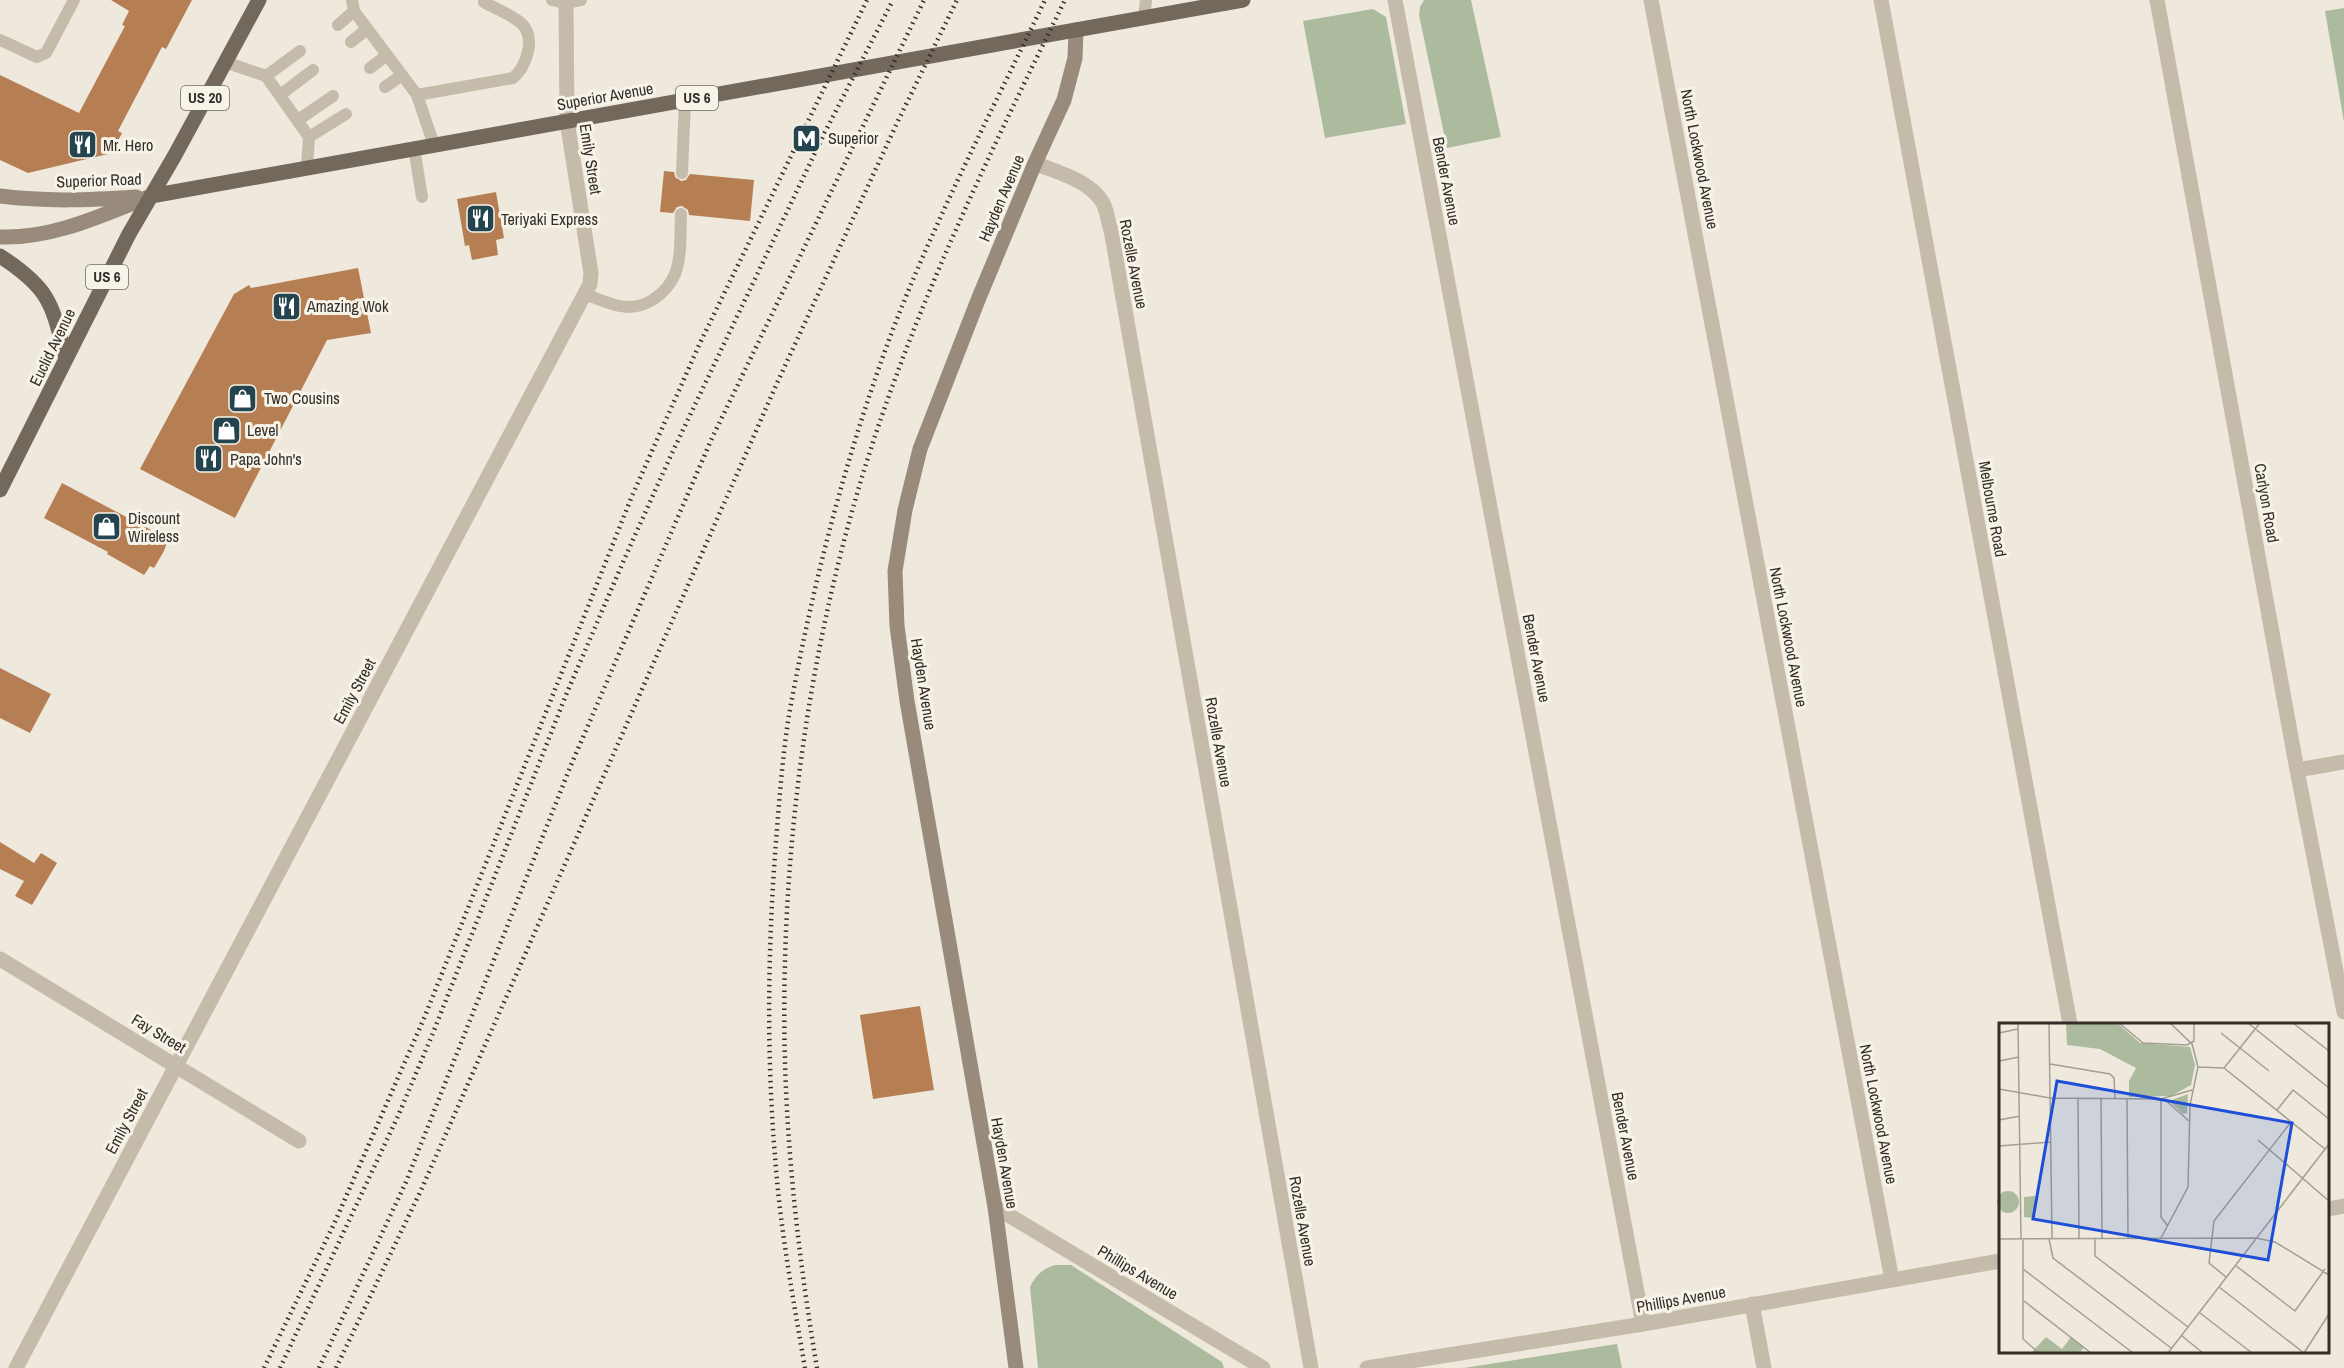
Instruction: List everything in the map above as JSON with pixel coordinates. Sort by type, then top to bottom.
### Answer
[{"type":"main road","name":"Euclid Avenue","points":[[0,490],[129,234],[258,0]]},
{"type":"main road","name":"Superior Avenue","points":[[151,196],[1144,18],[1217,2],[1243,0]]},
{"type":"main road","points":[[0,256],[24,272],[47,297],[53,307],[66,359]]},
{"type":"street","name":"Bender Avenue","points":[[1395,0],[1643,1324]]},
{"type":"street","name":"North Lockwood Avenue","points":[[1651,0],[1892,1280]]},
{"type":"street","name":"Melbourne Road","points":[[1881,0],[2070,1023]]},
{"type":"street","name":"Carlyon Road","points":[[2157,0],[2297,771],[2344,1012]]},
{"type":"street","name":"Emily Street","points":[[16,1368],[590,284],[591,273],[567,121],[561,1]]},
{"type":"street","name":"Hayden Avenue","points":[[1016,1368],[994,1207],[907,701],[897,626],[895,571],[905,510],[920,449],[978,300],[1035,163],[1065,100],[1075,58],[1076,30]]},
{"type":"street","name":"Rozelle Avenue","points":[[1035,163],[1081,182],[1096,193],[1104,205],[1111,230],[1311,1368]]},
{"type":"street","name":"Superior Road","points":[[0,196],[31,200],[73,201],[151,196]]},
{"type":"street","name":"Superior Road","points":[[0,237],[32,236],[74,226],[151,196]]},
{"type":"street","points":[[2297,771],[2344,762]]},
{"type":"street","name":"Fay Street","points":[[0,959],[176,1064],[298,1141]]},
{"type":"street","points":[[2329,1209],[2344,1206]]},
{"type":"street","name":"Phillips Avenue","points":[[994,1207],[1263,1368]]},
{"type":"street","name":"Phillips Avenue","points":[[1367,1368],[1643,1324],[1999,1261]]},
{"type":"street","points":[[1752,1304],[1764,1368]]},
{"type":"lane","points":[[0,40],[37,57],[42,57],[74,0]]},
{"type":"lane","points":[[561,1],[581,0]]},
{"type":"lane","points":[[1144,18],[1146,0]]},
{"type":"lane","points":[[417,95],[513,78],[522,71],[528,55],[528,38],[523,24],[484,2]]},
{"type":"lane","points":[[338,25],[353,6],[367,29],[417,95],[434,145]]},
{"type":"lane","points":[[351,42],[367,29]]},
{"type":"lane","points":[[266,75],[300,51]]},
{"type":"lane","points":[[370,68],[387,55]]},
{"type":"lane","points":[[225,62],[266,75],[309,137],[307,167]]},
{"type":"lane","points":[[280,95],[313,69]]},
{"type":"lane","points":[[385,87],[402,75]]},
{"type":"lane","points":[[298,120],[333,96]]},
{"type":"lane","points":[[682,173],[685,100]]},
{"type":"lane","points":[[309,137],[346,114]]},
{"type":"lane","points":[[414,148],[422,197]]},
{"type":"lane","points":[[585,294],[621,307],[638,306],[653,301],[665,290],[675,274],[679,257],[681,214]]},
{"type":"green space","points":[[1424,0],[1471,0],[1501,137],[1447,148],[1419,15]]},
{"type":"green space","points":[[2344,8],[2344,122],[2325,11]]},
{"type":"green space","points":[[1373,9],[1386,17],[1406,124],[1325,138],[1303,21]]},
{"type":"green space","points":[[1055,1265],[1071,1265],[1222,1362],[1224,1368],[1038,1368],[1030,1287],[1040,1273]]},
{"type":"green space","points":[[1617,1344],[1622,1368],[1464,1368]]},
{"type":"building","points":[[111,0],[192,0],[166,49],[162,47],[118,131],[122,133],[112,153],[28,173],[0,160],[0,75],[79,113],[125,26],[122,25],[129,11]]},
{"type":"building","points":[[664,171],[674,172],[675,177],[681,181],[686,180],[690,174],[754,180],[750,221],[689,215],[688,210],[682,206],[677,207],[673,213],[660,212]]},
{"type":"building","name":"Teriyaki Express","points":[[496,192],[504,238],[496,240],[498,255],[472,260],[469,245],[465,246],[457,199]]},
{"type":"building","points":[[358,268],[371,333],[327,340],[235,518],[140,469],[234,294],[249,285],[251,288]]},
{"type":"building","points":[[62,483],[168,539],[154,568],[150,566],[144,575],[107,554],[108,552],[44,518]]},
{"type":"building","points":[[0,668],[51,694],[30,733],[0,718]]},
{"type":"building","points":[[0,842],[34,863],[41,853],[57,863],[32,905],[15,896],[24,881],[0,869]]},
{"type":"building","points":[[920,1006],[934,1090],[873,1099],[860,1015]]},
{"type":"railway","points":[[264,1368],[334,1224],[425,1016],[632,496],[700,343],[867,0]]},
{"type":"railway","points":[[280,1368],[398,1116],[566,695],[623,562],[672,453],[824,134],[893,0]]},
{"type":"railway","points":[[319,1368],[406,1182],[571,765],[712,438],[924,0]]},
{"type":"railway","points":[[336,1368],[422,1188],[778,381],[897,123],[957,0]]},
{"type":"railway","points":[[805,1368],[780,1210],[770,1075],[769,992],[774,870],[789,715],[808,619],[831,524],[858,430],[890,337],[944,209],[1045,0]]},
{"type":"railway","points":[[817,1368],[805,1292],[792,1178],[785,1063],[785,980],[788,896],[795,812],[820,646],[838,564],[860,483],[905,352],[969,199],[1065,0]]},
{"type":"place","name":"Superior","points":[[807,138]]},
{"type":"place","name":"Mr. Hero","points":[[82,145]]},
{"type":"place","name":"Teriyaki Express","points":[[480,219]]},
{"type":"place","name":"Amazing Wok","points":[[286,306]]},
{"type":"place","name":"Two Cousins","points":[[243,398]]},
{"type":"place","name":"Level","points":[[226,430]]},
{"type":"place","name":"Papa John's","points":[[209,459]]},
{"type":"place","name":"Discount Wireless","points":[[107,527]]}]
